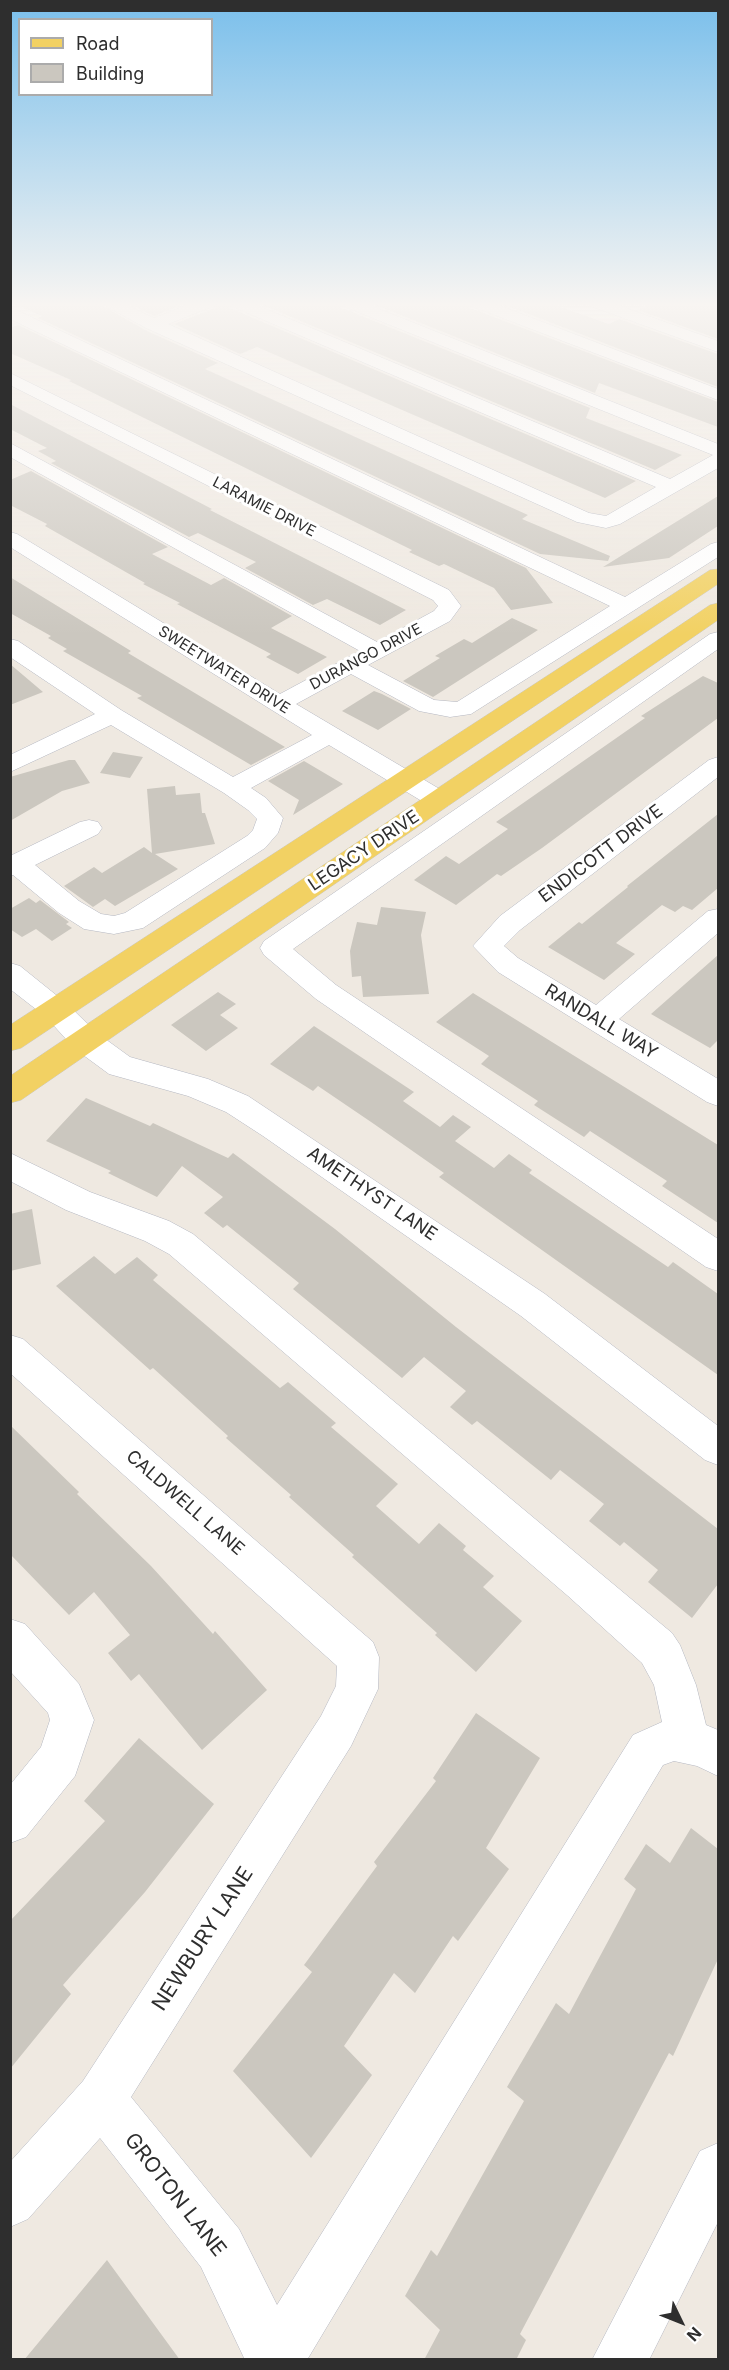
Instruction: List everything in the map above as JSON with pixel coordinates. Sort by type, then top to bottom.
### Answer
[{"type":"main road","name":"LEGACY DRIVE","points":[[10,1040],[718,575]]},
{"type":"main road","name":"LEGACY DRIVE","points":[[10,1092],[718,610]]},
{"type":"street","name":"LARAMIE DRIVE","points":[[80,414],[441,596],[450,606]]},
{"type":"street","points":[[223,414],[627,606]]},
{"type":"street","points":[[350,414],[572,514],[598,521],[614,520],[718,460]]},
{"type":"street","points":[[498,414],[672,487]]},
{"type":"street","points":[[625,414],[718,451]]},
{"type":"street","points":[[10,449],[377,651]]},
{"type":"street","name":"SWEETWATER DRIVE","points":[[10,538],[329,735],[439,800]]},
{"type":"street","points":[[351,665],[427,706],[450,710],[463,709],[718,548]]},
{"type":"street","name":"DURANGO DRIVE","points":[[279,704],[442,616],[450,606]]},
{"type":"street","points":[[718,639],[274,948],[326,992],[718,1257]]},
{"type":"street","points":[[10,646],[112,715],[232,788],[256,804],[270,818],[265,833],[255,842],[133,921],[114,925],[94,922],[69,907],[14,866],[89,828]]},
{"type":"street","points":[[10,765],[112,715]]},
{"type":"street","points":[[232,788],[329,735]]},
{"type":"street","name":"ENDICOTT DRIVE","points":[[487,946],[510,923],[718,765]]},
{"type":"street","points":[[597,1021],[718,918]]},
{"type":"street","name":"RANDALL WAY","points":[[487,946],[508,965],[718,1094]]},
{"type":"street","name":"AMETHYST LANE","points":[[10,973],[56,1010],[86,1041],[120,1066],[197,1087],[237,1104],[274,1127],[533,1305],[718,1448]]},
{"type":"street","points":[[10,1166],[78,1201],[157,1231],[181,1244],[657,1648],[665,1660],[703,1748]]},
{"type":"street","name":"CALDWELL LANE","points":[[10,1350],[358,1657]]},
{"type":"street","points":[[10,1639],[64,1699],[72,1720],[59,1760],[10,1821]]},
{"type":"street","name":"NEWBURY LANE","points":[[10,2201],[101,2099],[336,1731],[357,1689],[358,1657]]},
{"type":"street","points":[[274,2360],[648,1750],[673,1739],[703,1748]]},
{"type":"street","name":"GROTON LANE","points":[[101,2099],[220,2248],[274,2360]]},
{"type":"street","points":[[619,2360],[718,2169]]},
{"type":"building","points":[[10,414],[28,414],[406,610],[380,625],[327,599],[313,605],[245,568],[256,562],[198,533],[189,537],[51,463],[56,461],[38,451],[47,448],[10,429]]},
{"type":"building","points":[[135,414],[203,414],[526,568],[553,603],[511,610],[494,588],[444,564],[439,566],[409,552],[412,550]]},
{"type":"building","points":[[241,414],[304,414],[528,515],[522,519],[610,556],[608,561],[540,554]]},
{"type":"building","points":[[410,414],[478,414],[636,481],[605,498]]},
{"type":"building","points":[[521,414],[588,414],[586,418],[682,455],[655,470]]},
{"type":"building","points":[[682,414],[718,414],[718,427]]},
{"type":"building","points":[[31,471],[168,547],[152,554],[211,585],[224,578],[292,616],[271,628],[327,657],[298,674],[266,657],[271,654],[177,604],[180,603],[143,584],[145,583],[45,526],[47,524],[10,505],[10,480]]},
{"type":"building","points":[[718,496],[718,526],[669,558],[603,567]]},
{"type":"building","points":[[10,577],[131,651],[128,653],[285,747],[251,765],[137,698],[142,696],[63,651],[67,649],[48,638],[51,636],[10,613]]},
{"type":"building","points":[[512,618],[538,630],[433,697],[403,681],[440,658],[435,656],[464,639],[472,643]]},
{"type":"building","points":[[10,664],[43,692],[10,705]]},
{"type":"building","points":[[703,676],[718,683],[718,718],[542,848],[501,876],[497,874],[456,905],[414,880],[446,856],[459,864],[508,829],[496,822],[645,718],[641,716]]},
{"type":"building","points":[[374,691],[411,709],[378,730],[342,711]]},
{"type":"building","points":[[113,752],[143,757],[130,778],[100,773]]},
{"type":"building","points":[[75,760],[90,783],[62,791],[10,821],[10,777]]},
{"type":"building","points":[[304,761],[343,784],[293,815],[299,800],[268,781]]},
{"type":"building","points":[[175,786],[176,795],[200,793],[202,813],[205,813],[215,844],[155,854],[178,869],[115,906],[105,899],[93,907],[64,886],[94,867],[102,873],[144,847],[152,853],[147,789]]},
{"type":"building","points":[[718,814],[718,888],[692,910],[683,906],[675,912],[662,905],[616,943],[635,954],[604,980],[548,947],[579,922],[582,924]]},
{"type":"building","points":[[29,898],[36,903],[40,900],[69,922],[66,924],[72,928],[52,941],[36,929],[22,937],[10,929],[10,909]]},
{"type":"building","points":[[381,907],[426,912],[421,935],[429,994],[363,997],[361,976],[352,977],[350,951],[357,922],[377,925]]},
{"type":"building","points":[[718,955],[718,1040],[710,1048],[651,1014]]},
{"type":"building","points":[[218,992],[236,1004],[220,1015],[238,1028],[206,1051],[171,1025]]},
{"type":"building","points":[[473,993],[718,1145],[718,1223],[662,1186],[667,1181],[590,1131],[584,1137],[534,1105],[538,1101],[481,1064],[489,1056],[436,1022]]},
{"type":"building","points":[[314,1026],[414,1092],[403,1101],[440,1127],[453,1115],[471,1127],[455,1141],[494,1168],[509,1154],[532,1170],[529,1173],[668,1267],[673,1262],[718,1294],[718,1375],[439,1177],[444,1173],[374,1124],[318,1086],[313,1091],[270,1064]]},
{"type":"building","points":[[86,1098],[150,1126],[153,1123],[228,1158],[233,1153],[335,1229],[456,1327],[718,1529],[718,1584],[692,1618],[648,1582],[658,1570],[624,1542],[620,1546],[589,1521],[604,1504],[560,1470],[551,1480],[477,1421],[472,1425],[450,1407],[466,1391],[424,1357],[402,1378],[293,1289],[299,1283],[227,1225],[223,1228],[204,1213],[223,1197],[182,1166],[157,1197],[108,1173],[111,1171],[46,1141]]},
{"type":"building","points":[[32,1209],[41,1264],[10,1271],[10,1214]]},
{"type":"building","points":[[94,1256],[115,1274],[137,1257],[158,1275],[153,1280],[280,1388],[288,1382],[336,1423],[331,1427],[398,1484],[376,1506],[419,1544],[439,1523],[466,1546],[463,1550],[494,1576],[483,1587],[522,1621],[476,1672],[435,1635],[437,1633],[352,1557],[354,1555],[289,1497],[291,1495],[226,1438],[228,1436],[153,1368],[150,1370],[56,1286]]},
{"type":"building","points":[[10,1425],[151,1566],[213,1634],[215,1631],[267,1690],[202,1750],[139,1674],[131,1681],[108,1653],[130,1635],[94,1592],[69,1615],[10,1554]]},
{"type":"building","points":[[476,1713],[540,1758],[486,1848],[509,1869],[458,1941],[453,1936],[415,1993],[394,1973],[344,2046],[372,2075],[311,2158],[233,2071],[312,1972],[304,1965],[377,1866],[374,1862],[436,1781],[433,1778]]},
{"type":"building","points":[[139,1738],[214,1804],[145,1892],[63,1985],[71,1994],[10,2069],[10,1921],[105,1821],[84,1801]]},
{"type":"building","points":[[691,1828],[718,1849],[718,1959],[673,2056],[669,2053],[520,2334],[526,2340],[516,2360],[424,2360],[440,2330],[405,2296],[431,2250],[437,2256],[524,2101],[507,2087],[556,2003],[569,2014],[636,1889],[624,1879],[646,1844],[670,1863]]},
{"type":"building","points":[[107,2260],[180,2360],[24,2360]]}]
